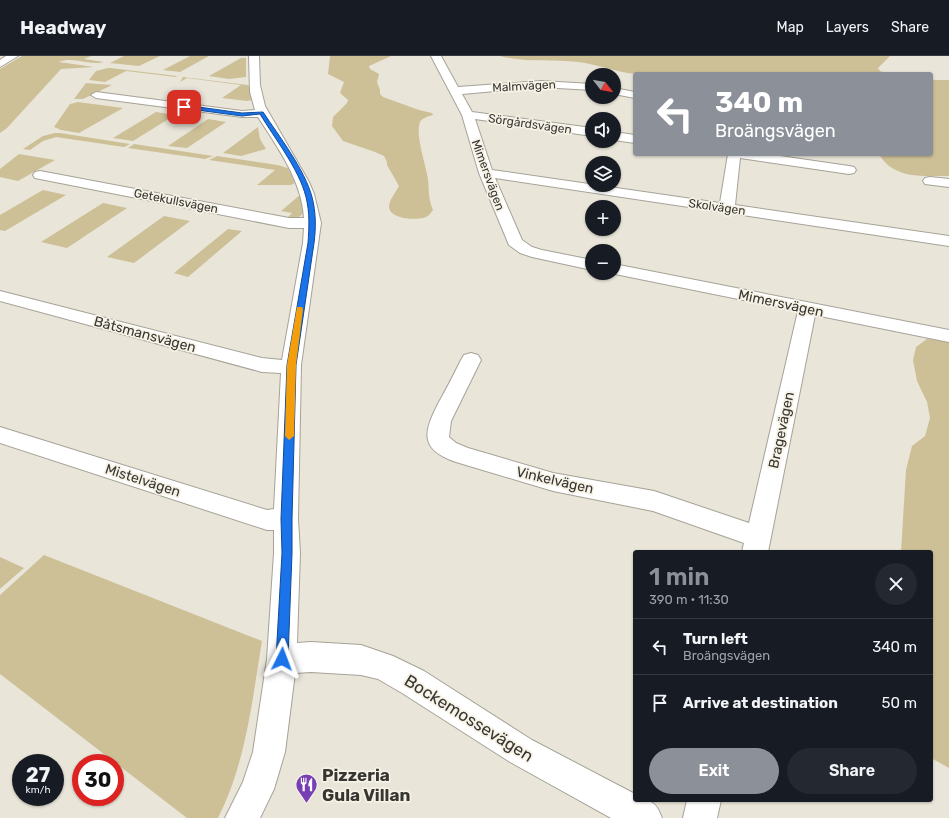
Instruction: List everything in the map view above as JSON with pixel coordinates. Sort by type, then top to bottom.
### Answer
[{"type":"street","points":[[0,64],[13,56]]},
{"type":"street","points":[[242,818],[257,789],[270,752],[282,659],[287,553],[286,519],[292,365],[313,223],[305,184],[262,113],[254,86],[254,56]]},
{"type":"street","name":"Mimersvägen","points":[[436,56],[468,115],[486,173],[512,236],[518,246],[538,254],[585,264]]},
{"type":"street","name":"Malmvägen","points":[[455,91],[546,84],[573,84],[585,86]]},
{"type":"street","points":[[621,92],[633,95]]},
{"type":"street","points":[[96,95],[242,114],[262,113]]},
{"type":"street","name":"Sörgårdsvägen","points":[[468,115],[585,131]]},
{"type":"street","points":[[621,137],[633,139]]},
{"type":"street","points":[[727,208],[734,156]]},
{"type":"street","points":[[754,156],[849,170]]},
{"type":"street","name":"Skolvägen","points":[[486,173],[949,241]]},
{"type":"street","name":"Getekullsvägen","points":[[40,175],[289,223],[313,223]]},
{"type":"street","points":[[930,180],[949,183]]},
{"type":"street","name":"Mimersvägen","points":[[621,270],[807,309],[949,336]]},
{"type":"street","name":"Båtsmansvägen","points":[[0,296],[262,365],[277,367],[292,365]]},
{"type":"street","name":"Bragevägen","points":[[757,544],[807,309]]},
{"type":"street","name":"Vinkelvägen","points":[[471,360],[440,421],[438,430],[438,437],[451,451],[553,482],[654,501],[757,544]]},
{"type":"street","name":"Mistelvägen","points":[[0,435],[267,520],[286,519]]},
{"type":"street","name":"Bockemossevägen","points":[[282,659],[311,657],[361,660],[383,666],[413,682],[521,751],[645,818]]},
{"type":"street","points":[[700,818],[704,802]]},
{"type":"shaded area","points":[[22,56],[91,56],[84,59],[104,62],[93,63],[64,60],[59,62],[94,67],[61,69],[7,128],[0,133],[0,69]]},
{"type":"shaded area","points":[[124,56],[160,56],[139,66],[110,63]]},
{"type":"shaded area","points":[[190,56],[209,56],[180,72],[163,70]]},
{"type":"shaded area","points":[[330,56],[391,56],[369,66],[370,69],[379,74],[377,82],[380,94],[383,97],[432,113],[433,115],[426,117],[420,122],[419,128],[420,142],[428,179],[429,198],[433,210],[426,217],[409,219],[393,214],[390,211],[389,204],[399,186],[387,165],[384,156],[343,141],[332,126],[333,117],[347,103],[348,100],[340,93],[344,82],[328,74]]},
{"type":"shaded area","points":[[500,56],[890,56],[878,68],[883,72],[633,72],[633,74],[621,72],[621,68],[606,68],[578,62],[520,59]]},
{"type":"shaded area","points":[[241,58],[246,58],[246,77],[229,79],[209,76]]},
{"type":"shaded area","points":[[108,68],[177,76],[126,71],[105,82],[89,80],[96,71]]},
{"type":"shaded area","points":[[183,77],[248,85],[252,100],[247,101],[222,98],[241,85],[187,78],[180,82]]},
{"type":"shaded area","points":[[933,80],[949,80],[949,176],[918,176],[900,172],[885,162],[880,156],[933,156]]},
{"type":"shaded area","points":[[86,83],[112,85],[83,99],[74,99]]},
{"type":"shaded area","points":[[78,102],[123,108],[79,133],[61,130],[54,127],[70,104]]},
{"type":"shaded area","points":[[156,112],[175,115],[133,141],[113,138]]},
{"type":"shaded area","points":[[208,119],[226,122],[187,148],[168,146]]},
{"type":"shaded area","points":[[258,127],[260,139],[266,149],[241,156],[223,153]]},
{"type":"shaded area","points":[[55,133],[130,144],[124,147],[56,137],[43,141],[30,150],[23,149],[43,136]]},
{"type":"shaded area","points":[[134,144],[213,156],[205,159],[128,148]]},
{"type":"shaded area","points":[[19,154],[55,160],[18,181],[0,177],[0,169]]},
{"type":"shaded area","points":[[217,156],[288,168],[295,183],[291,185],[257,185],[275,170],[209,160]]},
{"type":"shaded area","points":[[43,190],[66,195],[5,231],[0,230],[0,215]]},
{"type":"shaded area","points":[[301,194],[305,212],[294,221],[286,219],[292,213],[281,211]]},
{"type":"shaded area","points":[[103,203],[127,208],[67,248],[41,242]]},
{"type":"shaded area","points":[[164,216],[190,221],[134,263],[107,257]]},
{"type":"shaded area","points":[[228,229],[242,231],[188,277],[174,273]]},
{"type":"shaded area","points":[[927,339],[949,341],[949,768],[933,759],[933,550],[901,550],[906,470],[912,446],[925,436],[930,418],[927,402],[917,381],[913,360],[916,347]]},
{"type":"shaded area","points":[[44,555],[262,641],[242,754],[228,797],[218,818],[187,818],[124,769],[124,754],[104,754],[0,674],[0,595]]},
{"type":"shaded area","points":[[0,557],[24,568],[0,589]]},
{"type":"slow traffic","points":[[289,436],[292,365],[300,309]]},
{"type":"place","name":"Pizzeria Gula Villan","points":[[306,804]]},
{"type":"route","points":[[184,107],[242,114],[262,113],[283,150],[295,166],[305,184],[312,213],[313,223],[311,243],[304,279],[292,365],[286,519],[287,553],[282,659]]}]
